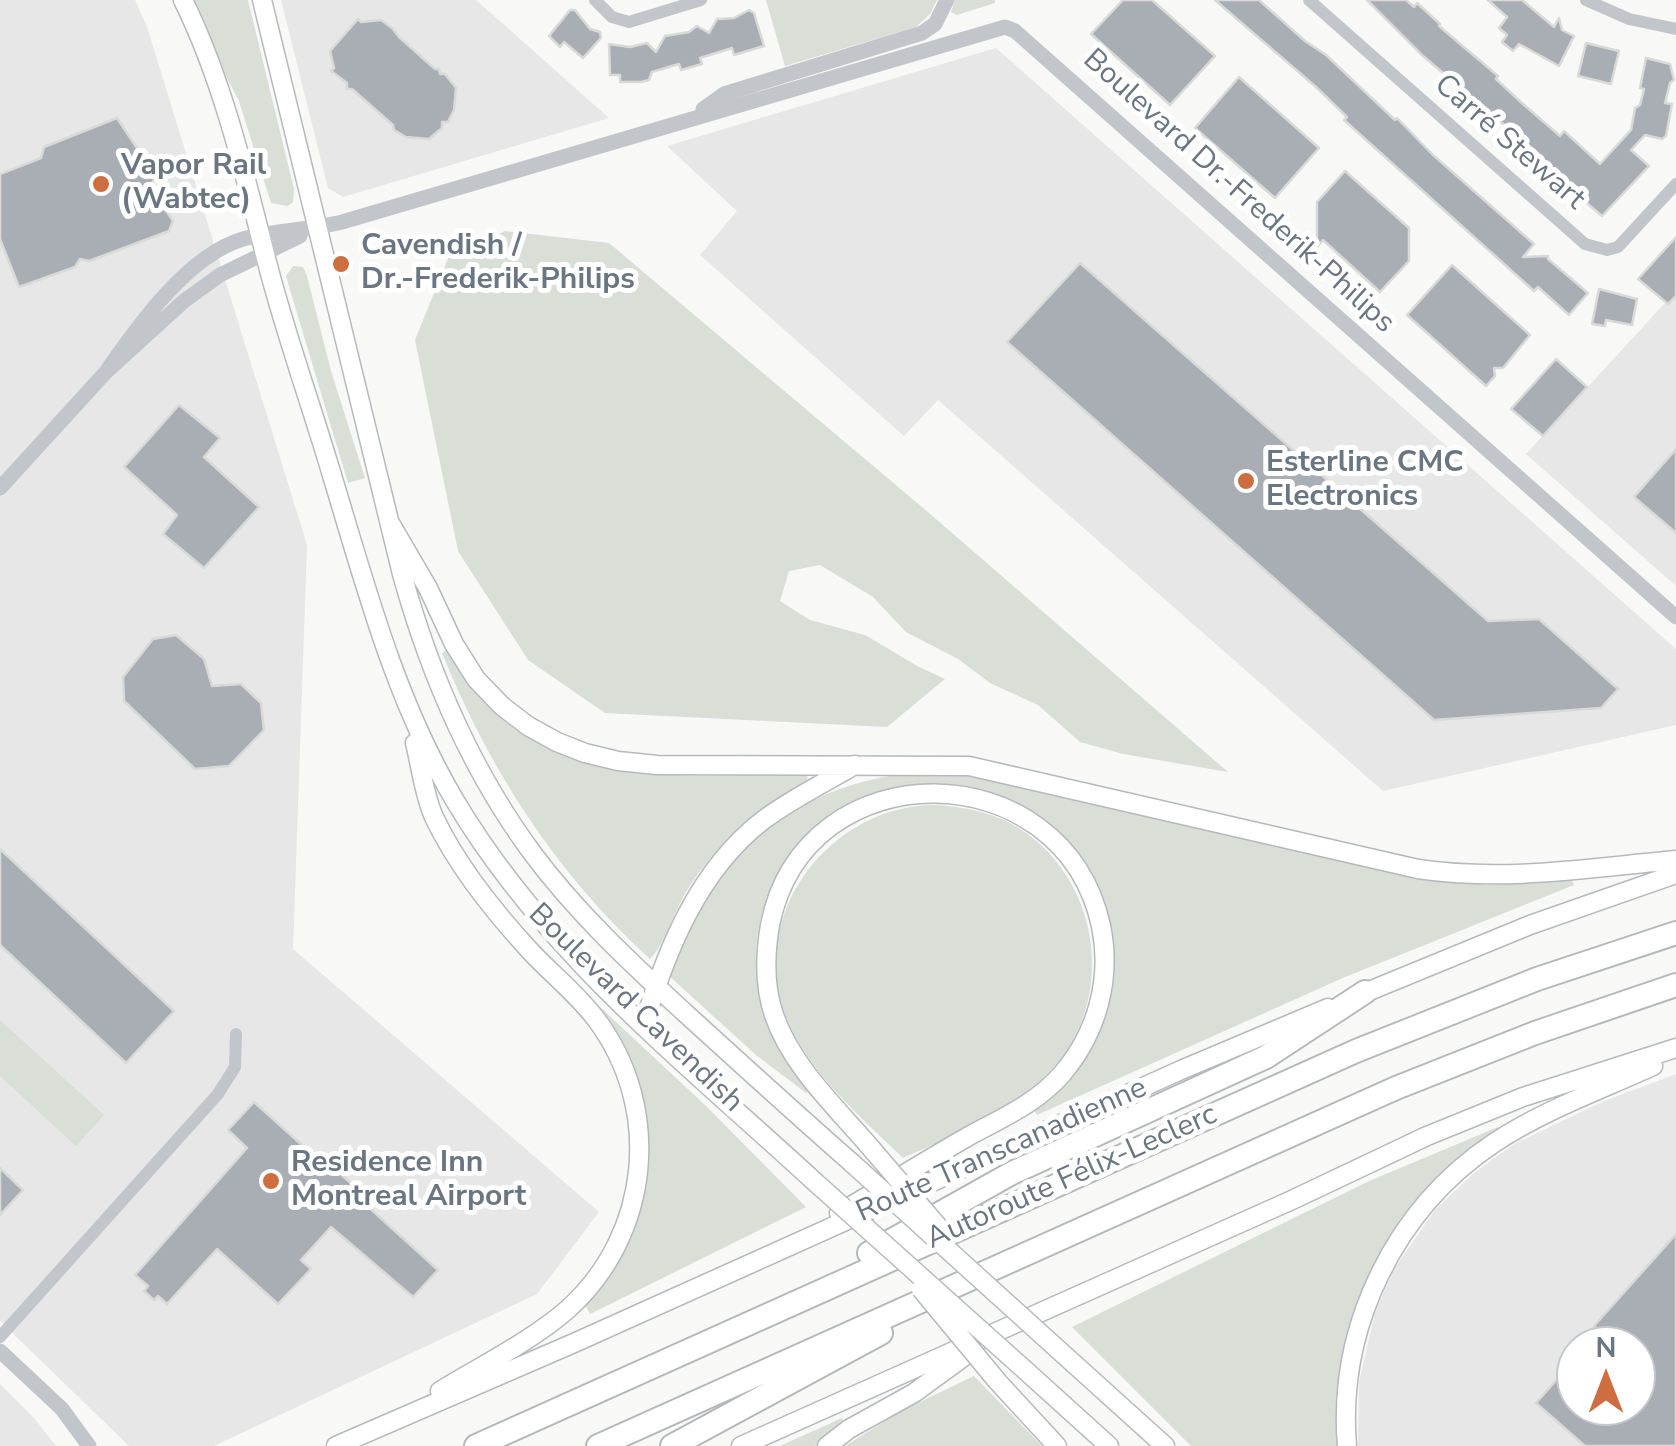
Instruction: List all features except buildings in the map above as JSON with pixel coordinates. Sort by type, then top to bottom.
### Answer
[{"type":"highway","name":"Autoroute Félix-Leclerc","points":[[476,1446],[1356,1051],[1537,979],[1676,933]]},
{"type":"highway","name":"Autoroute Félix-Leclerc","points":[[598,1446],[1412,1081],[1535,1033],[1676,985]]},
{"type":"highway","points":[[722,1336],[1012,1173],[1266,1057],[1366,992]]},
{"type":"highway","points":[[672,1446],[1038,1248]]},
{"type":"main road","name":"Boulevard Cavendish","points":[[183,0],[210,61],[364,580],[406,704],[453,798],[502,872],[561,945],[815,1182],[1109,1446]]},
{"type":"main road","name":"Boulevard Cavendish","points":[[262,0],[423,645],[452,718],[481,774],[525,842],[568,898],[655,986],[1165,1446]]},
{"type":"main road","points":[[390,523],[476,679],[515,716],[556,742],[602,758],[643,764],[969,766],[1440,872],[1520,876],[1676,860]]},
{"type":"main road","points":[[393,1420],[554,1320],[590,1287],[615,1251],[626,1226],[636,1194],[640,1150],[630,1088],[606,1033],[510,929],[460,862],[432,814],[406,704]]},
{"type":"main road","points":[[644,1024],[655,986],[688,912],[727,854],[765,819],[855,765]]},
{"type":"main road","points":[[761,1260],[1033,1101],[1061,1076],[1086,1041],[1101,999],[1105,968],[1103,936],[1094,902],[1076,868],[1049,835],[1017,812],[984,799],[946,793],[906,794],[867,806],[822,835],[799,860],[778,895],[766,956],[767,979],[782,1036],[804,1069],[876,1154],[997,1295]]},
{"type":"main road","name":"Route Transcanadienne","points":[[336,1446],[1181,1070],[1530,926],[1676,874]]},
{"type":"main road","points":[[741,1446],[1427,1136],[1524,1098],[1676,1052]]},
{"type":"main road","points":[[1347,1446],[1348,1386],[1364,1312],[1384,1264],[1428,1200],[1464,1165],[1508,1134],[1676,1052]]},
{"type":"main road","points":[[883,1242],[1056,1446]]},
{"type":"main road","points":[[827,1446],[849,1429],[914,1393],[1002,1329]]},
{"type":"street","points":[[595,0],[612,17],[630,22],[700,0]]},
{"type":"street","name":"Boulevard Dr.-Frederik-Philips","points":[[693,117],[724,94],[926,31],[948,0]]},
{"type":"street","name":"Carré Stewart","points":[[1309,0],[1585,244],[1608,250],[1618,246],[1676,184]]},
{"type":"street","points":[[1586,0],[1629,20],[1676,29]]},
{"type":"street","name":"Boulevard Dr.-Frederik-Philips","points":[[0,488],[106,372],[210,281],[263,244],[995,27],[1010,28],[1676,617]]},
{"type":"street","points":[[0,1337],[218,1094],[235,1067],[236,1034]]},
{"type":"street","points":[[0,1351],[62,1409],[89,1446]]},
{"type":"shaded area","points":[[0,0],[135,0],[147,27],[307,545],[293,949],[599,1212],[537,1294],[214,1446],[129,1446],[0,1321]]},
{"type":"shaded area","points":[[193,0],[248,0],[294,189],[293,202],[288,206],[271,203],[239,101]]},
{"type":"shaded area","points":[[281,0],[476,0],[609,118],[343,197],[328,188]]},
{"type":"shaded area","points":[[766,0],[937,0],[930,14],[916,27],[785,66]]},
{"type":"shaded area","points":[[955,0],[995,3],[957,15],[951,12]]},
{"type":"shaded area","points":[[996,48],[1676,649],[1676,725],[1383,791],[938,400],[904,436],[700,255],[737,211],[667,146]]},
{"type":"shaded area","points":[[505,231],[609,243],[1228,772],[1123,754],[1080,742],[1038,705],[990,683],[958,659],[906,632],[873,597],[820,565],[789,571],[780,601],[810,620],[865,635],[945,679],[887,727],[605,713],[528,660],[458,551],[415,340],[449,256]]},
{"type":"shaded area","points":[[293,266],[303,267],[307,276],[331,371],[365,478],[348,483],[286,276]]},
{"type":"shaded area","points":[[1676,291],[1676,586],[1526,454]]},
{"type":"shaded area","points":[[447,650],[557,751],[586,762],[680,775],[808,774],[807,780],[753,817],[722,845],[683,897],[650,959],[585,891],[529,818],[461,696],[442,653]]},
{"type":"shaded area","points":[[908,773],[966,774],[1420,878],[1489,885],[1572,880],[1574,885],[1345,977],[1037,1115],[1034,1110],[1054,1094],[1084,1058],[1103,1018],[1108,995],[1107,927],[1088,874],[1067,843],[1038,818],[987,794],[935,786],[884,793],[838,814],[799,847],[771,889],[757,940],[760,998],[768,1024],[809,1091],[806,1093],[756,1055],[667,974],[709,896],[758,837],[788,814],[822,796],[862,782]]},
{"type":"shaded area","points":[[938,805],[994,816],[1042,846],[1065,874],[1081,906],[1090,940],[1092,976],[1085,1011],[1071,1044],[1048,1074],[998,1112],[903,1158],[837,1093],[796,1037],[786,1017],[776,978],[778,940],[788,904],[807,872],[833,844],[864,823],[899,809]]},
{"type":"shaded area","points":[[599,1006],[806,1207],[590,1314],[585,1304],[607,1279],[637,1221],[648,1156],[640,1090],[629,1059]]},
{"type":"shaded area","points":[[0,1020],[104,1115],[76,1146],[0,1076]]},
{"type":"shaded area","points":[[1676,1074],[1676,1446],[1358,1446],[1359,1382],[1375,1313],[1394,1269],[1435,1210],[1474,1173],[1514,1144],[1602,1102]]},
{"type":"shaded area","points":[[1498,1127],[1427,1190],[1375,1265],[1345,1352],[1338,1446],[1191,1446],[1072,1327],[1367,1182]]},
{"type":"shaded area","points":[[974,1376],[1042,1446],[845,1446],[903,1410]]},
{"type":"shaded area","points":[[0,1384],[34,1418],[56,1446],[0,1446]]},
{"type":"shaded area","points":[[842,1418],[844,1423],[815,1446],[780,1446]]},
{"type":"place","name":"Vapor Rail (Wabtec)","points":[[101,184]]},
{"type":"place","name":"Cavendish / Dr.-Frederik-Philips","points":[[341,264]]},
{"type":"place","name":"Esterline CMC Electronics","points":[[1246,481]]},
{"type":"place","name":"Residence Inn Montreal Airport","points":[[271,1181]]}]
